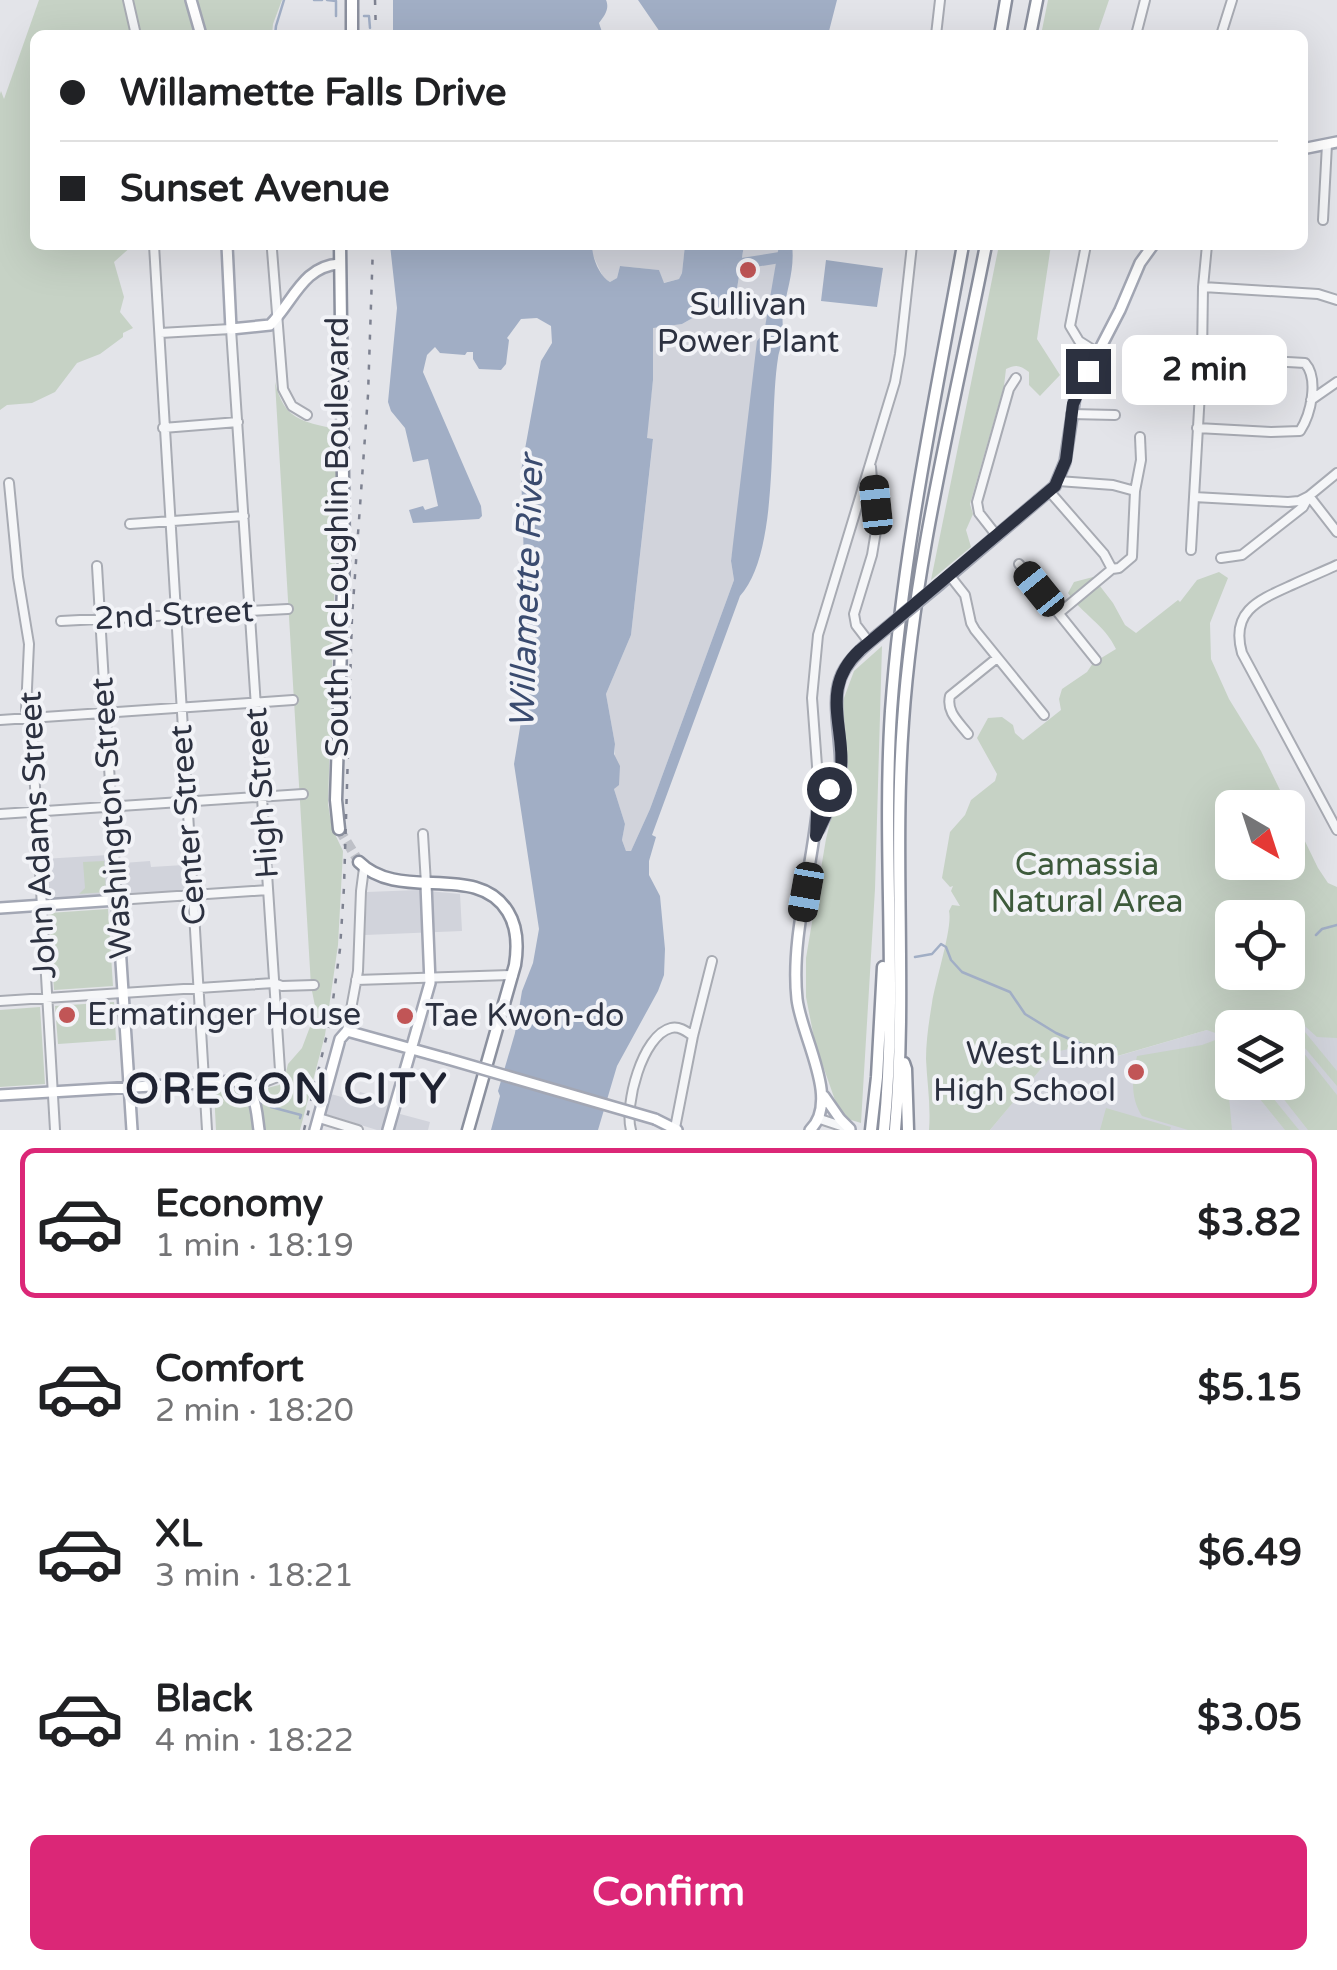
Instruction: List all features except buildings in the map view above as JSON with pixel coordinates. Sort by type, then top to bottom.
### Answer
[{"type":"highway","points":[[352,0],[352,30]]},
{"type":"highway","points":[[998,30],[1002,0]]},
{"type":"highway","points":[[1031,30],[1036,0]]},
{"type":"highway","name":"South McLoughlin Boulevard","points":[[339,829],[336,800],[344,544],[340,250]]},
{"type":"highway","points":[[884,1130],[890,1052],[891,715],[910,551],[962,250]]},
{"type":"highway","points":[[895,1130],[900,1053],[901,757],[908,661],[925,551],[985,250]]},
{"type":"highway","points":[[362,865],[391,880],[488,892],[511,917],[517,936],[513,975],[468,1130]]},
{"type":"highway","points":[[871,1130],[889,895]]},
{"type":"highway","points":[[900,1053],[906,1069],[908,1130]]},
{"type":"main road","points":[[191,0],[200,30]]},
{"type":"main road","points":[[226,250],[232,329],[266,327],[276,320],[314,271],[339,264]]},
{"type":"main road","points":[[816,836],[840,772],[837,688],[845,668],[869,642],[1050,492],[1067,454],[1075,397],[1150,250]]},
{"type":"main road","points":[[840,772],[829,789],[818,793],[796,984],[802,1026],[823,1094],[852,1129]]},
{"type":"main road","points":[[388,1130],[429,989],[426,884]]},
{"type":"main road","points":[[0,908],[117,900]]},
{"type":"main road","name":"Washington Street","points":[[117,900],[132,1130]]},
{"type":"main road","points":[[316,1130],[340,1040],[348,1031],[655,1119],[676,1129]]},
{"type":"main road","points":[[0,1094],[235,1081],[249,1088],[256,1104],[259,1130]]},
{"type":"main road","points":[[810,1130],[820,1119],[823,1094]]},
{"type":"street","points":[[128,0],[135,30]]},
{"type":"street","points":[[937,30],[940,0]]},
{"type":"street","points":[[1137,30],[1145,0]]},
{"type":"street","points":[[1223,30],[1232,0]]},
{"type":"street","points":[[1324,220],[1332,143]]},
{"type":"street","name":"Center Street","points":[[154,250],[207,1130]]},
{"type":"street","points":[[272,250],[284,394],[296,410],[307,415]]},
{"type":"street","points":[[818,793],[812,698],[818,635],[898,367],[911,250]]},
{"type":"street","points":[[1085,250],[1070,326],[1079,341],[1098,353]]},
{"type":"street","points":[[1191,550],[1207,250]]},
{"type":"street","points":[[1203,288],[1336,297]]},
{"type":"street","points":[[160,334],[232,329]]},
{"type":"street","name":"High Street","points":[[232,329],[280,1070],[275,1078],[249,1088]]},
{"type":"street","points":[[1202,357],[1300,363],[1320,382],[1334,384]]},
{"type":"street","points":[[1197,428],[1302,430],[1310,400],[1311,371]]},
{"type":"street","points":[[998,536],[978,513],[977,502],[1009,389],[1016,378]]},
{"type":"street","points":[[1310,400],[1334,384]]},
{"type":"street","points":[[1071,414],[1115,415]]},
{"type":"street","points":[[163,428],[238,422]]},
{"type":"street","points":[[1058,614],[1132,557],[1140,437]]},
{"type":"street","points":[[869,642],[856,625],[854,614],[876,530],[870,462]]},
{"type":"street","points":[[1194,497],[1298,501],[1337,474]]},
{"type":"street","points":[[1058,481],[1135,491]]},
{"type":"street","name":"John Adams Street","points":[[9,483],[28,644],[26,710],[30,718],[55,1130]]},
{"type":"street","points":[[1050,492],[1104,554],[1112,570]]},
{"type":"street","points":[[1309,496],[1337,532]]},
{"type":"street","points":[[1221,558],[1242,555],[1303,507],[1309,496]]},
{"type":"street","points":[[130,524],[244,516]]},
{"type":"street","points":[[0,542],[14,541]]},
{"type":"street","points":[[1019,564],[1096,660]]},
{"type":"street","points":[[1337,565],[1252,606],[1240,625],[1238,638],[1242,653],[1337,830]]},
{"type":"street","name":"Washington Street","points":[[97,566],[117,900]]},
{"type":"street","points":[[950,576],[965,595],[971,622],[1044,716]]},
{"type":"street","name":"2nd Street","points":[[60,622],[288,609]]},
{"type":"street","points":[[968,734],[949,709],[950,696],[997,658]]},
{"type":"street","points":[[0,720],[293,700]]},
{"type":"street","points":[[0,814],[303,794]]},
{"type":"street","points":[[424,834],[426,884]]},
{"type":"street","points":[[348,1031],[356,980],[362,865]]},
{"type":"street","points":[[117,900],[268,890]]},
{"type":"street","points":[[676,1129],[712,961]]},
{"type":"street","points":[[356,980],[513,975]]},
{"type":"street","points":[[0,1002],[274,983],[314,986]]},
{"type":"street","points":[[631,1130],[629,1105],[644,1054],[653,1041],[672,1028],[682,1028],[694,1036]]},
{"type":"street","points":[[319,1118],[358,1130]]},
{"type":"street","points":[[820,1119],[852,1129]]},
{"type":"shaded area","points":[[684,250],[679,279],[663,283],[659,270],[620,266],[617,278],[610,282],[604,279],[592,253]]},
{"type":"shaded area","points":[[743,250],[778,250],[731,561],[734,580],[650,809],[631,851],[626,851],[622,840],[625,824],[614,789],[615,744],[606,694],[631,635],[653,440],[646,439],[653,380],[652,327],[682,324],[735,301]]},
{"type":"shaded area","points":[[108,855],[109,864],[150,861],[151,867],[184,865],[186,890],[46,899],[43,859]]},
{"type":"shaded area","points":[[418,890],[460,894],[462,931],[365,935],[367,892]]},
{"type":"shaded area","name":"West Linn High School","points":[[1305,1021],[1337,1027],[1337,1130],[990,1130],[1069,1035],[1096,1052],[1101,1061],[1207,1030],[1215,1022],[1215,1100],[1305,1100]]},
{"type":"shaded area","points":[[360,1092],[391,1101],[389,1111],[430,1122],[428,1130],[377,1130],[325,1114],[331,1094],[356,1101]]},
{"type":"green space","points":[[39,0],[282,0],[272,30],[30,30],[30,250],[127,250],[114,262],[124,297],[120,312],[133,328],[100,354],[77,363],[55,392],[32,403],[7,405],[0,410],[1,91],[4,99]]},
{"type":"green space","points":[[1048,0],[1109,0],[1099,30],[1042,30]]},
{"type":"green space","points":[[998,250],[1050,250],[1037,339],[1060,375],[1040,396],[1029,385],[1029,372],[1018,366],[1006,369],[970,504],[973,514],[966,530],[971,547],[931,580]]},
{"type":"green space","points":[[275,382],[284,404],[296,417],[335,429],[337,504],[328,804],[332,828],[343,851],[338,945],[325,1035],[300,1130],[265,1130],[260,1098],[267,1088],[284,1080],[288,1064],[302,1048],[316,1011],[311,986]]},
{"type":"green space","name":"Camassia Natural Area","points":[[1219,572],[1228,578],[1210,623],[1211,659],[1280,790],[1215,790],[1215,880],[1305,880],[1305,841],[1328,883],[1337,887],[1337,1038],[1317,1037],[1305,1026],[1305,1010],[1215,1010],[1215,1033],[1207,1030],[1100,1061],[1096,1052],[1082,1046],[1055,1052],[990,1130],[929,1130],[929,1024],[949,911],[952,905],[960,906],[951,891],[953,886],[942,878],[950,832],[965,815],[971,800],[995,781],[997,774],[977,738],[988,718],[1002,717],[1023,740],[1061,710],[1062,689],[1116,649],[1068,593],[1074,582],[1093,577],[1125,625],[1136,633],[1180,602],[1197,580]]},
{"type":"green space","points":[[882,646],[875,889],[861,1123],[848,1119],[836,1103],[815,1043],[806,997],[806,958],[826,839],[848,772],[841,706],[854,671]]},
{"type":"green space","points":[[104,861],[106,892],[79,894],[85,888],[83,862]]},
{"type":"green space","points":[[108,909],[113,986],[54,990],[49,913]]},
{"type":"green space","name":"Ermatinger House","points":[[114,1002],[116,1040],[58,1044],[55,1006]]},
{"type":"green space","points":[[40,1007],[45,1084],[0,1087],[0,1010]]},
{"type":"green space","name":"Camassia Natural Area","points":[[1305,1032],[1337,1071],[1337,1086],[1305,1048]]},
{"type":"green space","points":[[1215,1040],[1215,1100],[1229,1100],[1232,1130],[1188,1130],[1142,1116],[1133,1087],[1137,1056]]},
{"type":"green space","points":[[1305,1055],[1337,1095],[1337,1130],[1308,1130],[1284,1100],[1305,1100]]},
{"type":"green space","points":[[233,1089],[247,1101],[253,1130],[216,1130],[214,1091]]},
{"type":"green space","points":[[1261,1100],[1275,1100],[1299,1130],[1285,1130]]},
{"type":"green space","points":[[1106,1108],[1171,1127],[1100,1130]]},
{"type":"water","points":[[393,0],[606,0],[607,6],[599,23],[601,30],[393,30]]},
{"type":"water","points":[[638,0],[837,0],[829,30],[659,30]]},
{"type":"water","name":"Willamette River","points":[[391,250],[592,250],[597,266],[610,282],[617,278],[620,266],[659,270],[664,283],[679,279],[684,250],[743,250],[735,301],[682,324],[653,328],[647,438],[653,439],[631,635],[606,694],[614,754],[620,766],[619,785],[614,789],[625,824],[622,840],[626,851],[631,851],[734,580],[731,561],[757,341],[764,333],[778,250],[793,250],[775,384],[771,483],[762,549],[740,596],[652,835],[656,837],[649,875],[660,896],[664,975],[617,1066],[598,1130],[491,1130],[539,929],[514,764],[528,679],[521,471],[541,361],[552,343],[551,326],[537,318],[521,319],[507,338],[506,364],[501,370],[479,369],[473,352],[440,353],[435,347],[427,355],[423,372],[482,516],[413,523],[409,510],[438,506],[428,459],[413,462],[405,428],[388,402],[397,308]]},
{"type":"water","points":[[826,260],[883,268],[877,307],[821,301]]},
{"type":"waterway","points":[[276,30],[284,0]]},
{"type":"waterway","points":[[314,0],[322,0]]},
{"type":"waterway","points":[[327,0],[336,1],[336,16]]},
{"type":"waterway","points":[[364,16],[369,16],[370,28]]},
{"type":"waterway","points":[[729,269],[783,257]]},
{"type":"waterway","points":[[1316,935],[1337,925]]},
{"type":"waterway","points":[[915,957],[932,954],[941,944],[962,972],[1010,992],[1025,1014],[1056,1033],[1088,1047],[1115,1047]]},
{"type":"waterway","points":[[266,1094],[272,1096]]},
{"type":"waterway","points":[[273,1102],[271,1107],[301,1115],[300,1118]]},
{"type":"tunnel","points":[[339,829],[359,862]]},
{"type":"railway","points":[[375,0],[376,30]]},
{"type":"railway","points":[[304,1130],[330,1022],[340,949],[352,617],[368,395],[373,250]]},
{"type":"place","name":"Sullivan Power Plant","points":[[748,270]]},
{"type":"place","name":"Ermatinger House","points":[[67,1015]]},
{"type":"place","name":"Tae Kwon-do","points":[[405,1016]]},
{"type":"place","name":"West Linn High School","points":[[1136,1072]]},
{"type":"district","name":"OREGON CITY","points":[[287,1089]]},
{"type":"route","points":[[829,789],[818,793],[816,836],[840,779],[836,701],[839,678],[845,668],[860,650],[1055,486],[1066,460],[1075,397],[1088,371]]}]
